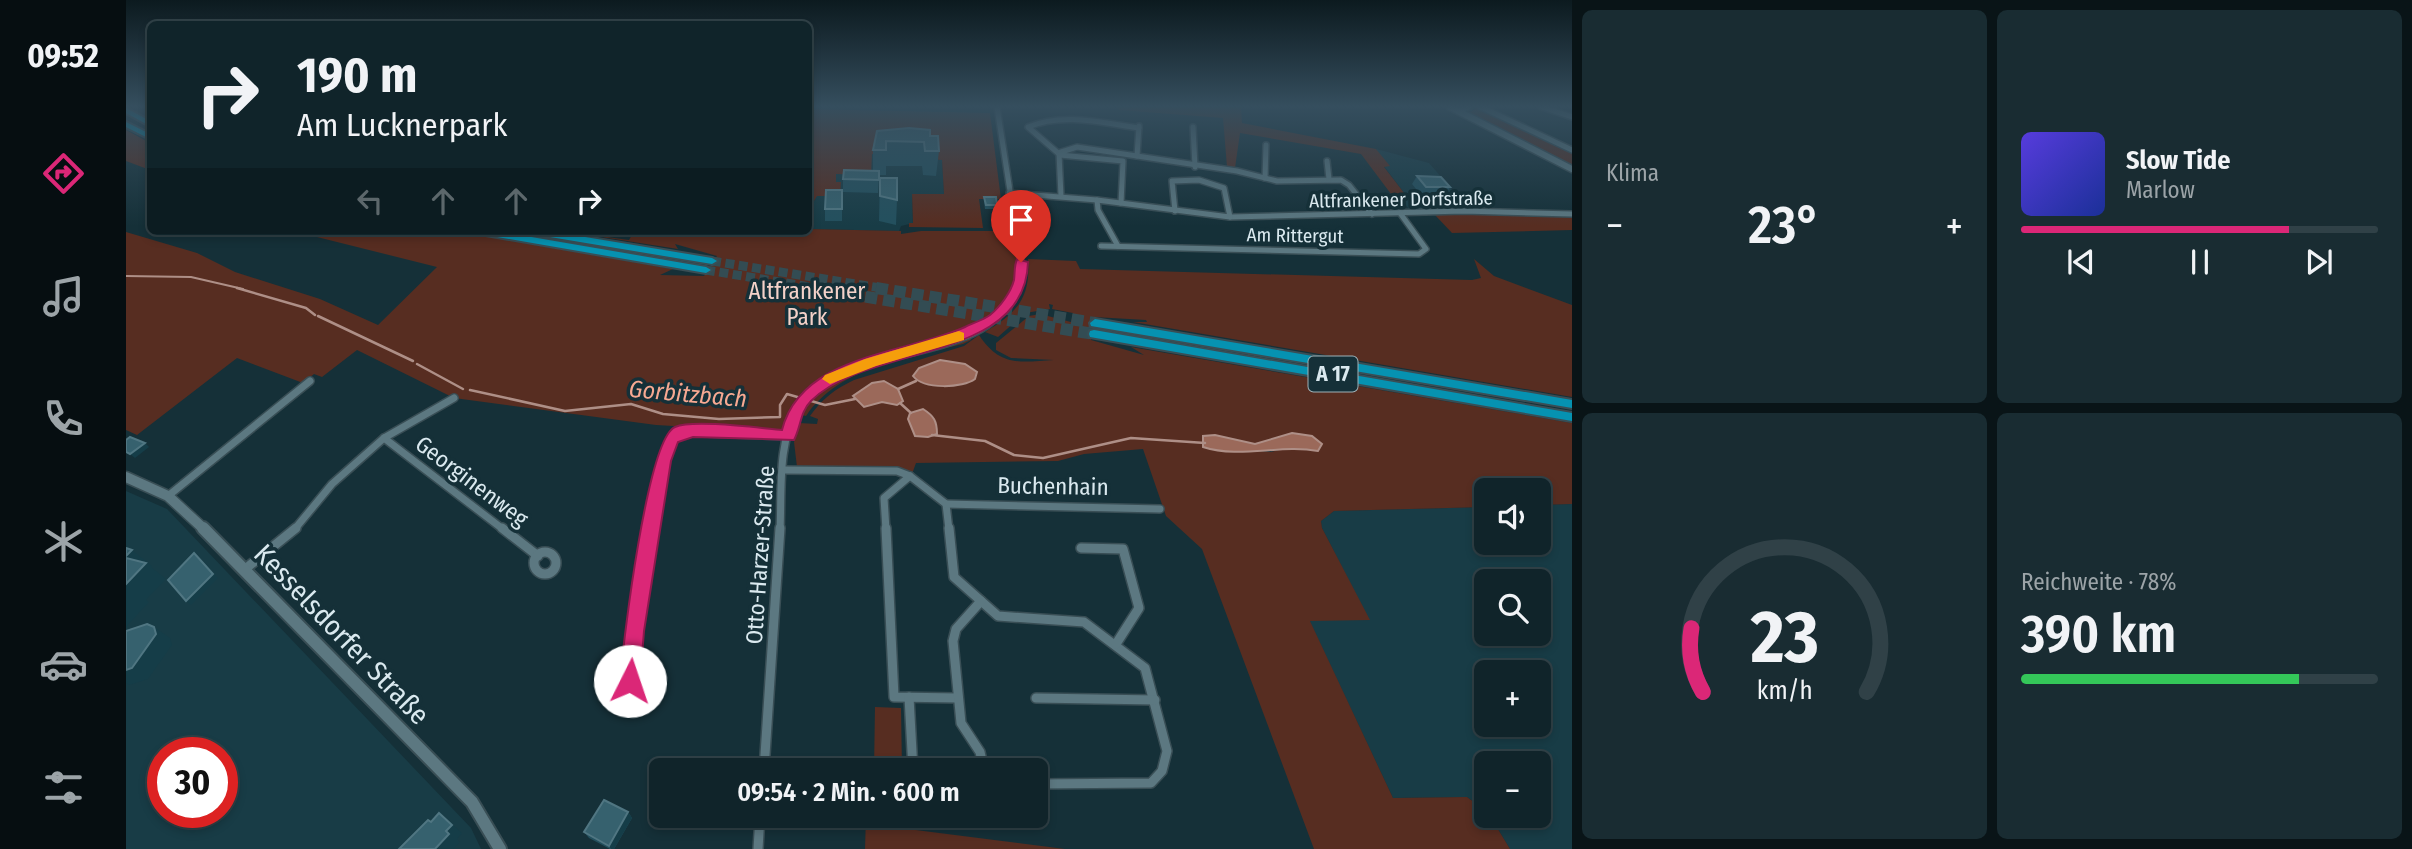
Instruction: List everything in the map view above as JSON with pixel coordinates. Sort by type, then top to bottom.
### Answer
[{"type":"highway","points":[[506,235],[709,266],[552,235]]},
{"type":"highway","name":"A 17","points":[[1572,404],[1095,329],[1572,417]]},
{"type":"main road","name":"Kesselsdorfer Straße","points":[[126,477],[168,496],[244,570],[472,802],[486,821],[500,849]]},
{"type":"street","name":"Otto-Harzer-Straße","points":[[765,758],[785,470],[788,436],[793,417],[804,398],[829,379],[860,366],[967,333],[1004,309],[1018,288],[1022,268],[1003,147]]},
{"type":"street","points":[[1051,147],[1059,154],[1123,161],[1121,203]]},
{"type":"street","points":[[1059,154],[1077,147],[1195,167],[1237,171],[1265,178],[1329,179],[1349,185],[1372,214]]},
{"type":"street","points":[[1137,156],[1138,147]]},
{"type":"street","points":[[1194,147],[1195,167]]},
{"type":"street","points":[[1265,178],[1266,147]]},
{"type":"street","points":[[1528,147],[1572,169]]},
{"type":"street","points":[[1059,154],[1061,196]]},
{"type":"street","points":[[1327,161],[1329,179]]},
{"type":"street","points":[[1175,211],[1172,181],[1179,179],[1218,184],[1224,188],[1230,217]]},
{"type":"street","name":"Altfrankener Dorfstraße","points":[[1009,193],[1061,196],[1230,217],[1400,213],[1572,214]]},
{"type":"street","points":[[1097,200],[1098,210],[1118,246]]},
{"type":"street","name":"Am Rittergut","points":[[1101,246],[1419,254],[1426,249],[1400,213]]},
{"type":"street","points":[[168,496],[310,381]]},
{"type":"street","points":[[244,570],[299,526],[332,484],[384,438],[454,398]]},
{"type":"street","points":[[628,705],[634,631],[667,446],[679,432],[788,436]]},
{"type":"street","name":"Georginenweg","points":[[384,438],[538,555]]},
{"type":"street","points":[[785,470],[887,470],[910,476],[946,504],[954,577],[981,601],[1007,619],[1084,622],[1145,668],[1155,700],[1167,758],[1151,783],[1048,784]]},
{"type":"street","points":[[910,476],[884,498],[894,697],[958,698]]},
{"type":"street","name":"Buchenhain","points":[[946,504],[1160,509]]},
{"type":"street","points":[[1081,548],[1123,549],[1139,608],[1116,644]]},
{"type":"street","points":[[981,601],[956,629],[953,641],[961,723],[981,758]]},
{"type":"street","points":[[909,697],[912,758]]},
{"type":"street","points":[[1036,698],[1155,700]]},
{"type":"street","points":[[758,849],[759,828]]},
{"type":"shaded area","points":[[1376,149],[1429,163],[1468,208],[1409,209],[1400,198],[1408,198],[1384,166]]},
{"type":"shaded area","points":[[872,154],[929,154],[942,159],[944,194],[912,194],[913,223],[901,226],[899,231],[812,229],[812,201],[841,182],[836,182],[836,174]]},
{"type":"shaded area","points":[[940,360],[965,364],[977,372],[975,379],[944,386],[926,384],[913,376],[919,368]]},
{"type":"shaded area","points":[[884,381],[898,389],[903,401],[897,405],[882,402],[864,407],[853,396],[872,383]]},
{"type":"shaded area","points":[[923,409],[934,419],[937,434],[928,437],[915,436],[908,419],[910,413]]},
{"type":"shaded area","points":[[1292,433],[1312,436],[1322,444],[1318,451],[1289,449],[1231,452],[1203,447],[1203,436],[1215,435],[1255,444]]},
{"type":"shaded area","points":[[126,491],[167,509],[471,828],[481,849],[126,849]]},
{"type":"shaded area","points":[[1572,504],[1572,849],[1510,849],[1497,828],[1551,828],[1551,751],[1474,751],[1474,802],[1467,797],[1393,798],[1309,620],[1369,620],[1322,528],[1321,521],[1334,511],[1474,507],[1474,555],[1551,555],[1551,505]]},
{"type":"green space","points":[[126,147],[147,147],[147,169],[126,161]]},
{"type":"green space","points":[[812,147],[994,147],[1001,199],[979,199],[983,228],[909,227],[909,223],[913,223],[912,194],[944,194],[942,160],[930,159],[929,154],[872,154],[871,175],[836,174],[836,182],[841,182],[840,196],[817,196],[814,201]]},
{"type":"green space","points":[[1225,147],[1238,147],[1235,168],[1227,167]]},
{"type":"green space","points":[[1318,147],[1376,149],[1390,166],[1384,167],[1408,198],[1394,198],[1361,154]]},
{"type":"green space","points":[[1534,147],[1561,147],[1572,152],[1572,166]]},
{"type":"green space","points":[[1435,215],[1572,216],[1572,230],[1452,233]]},
{"type":"green space","name":"Altfrankener Park","points":[[812,229],[901,231],[901,234],[921,231],[1001,231],[1011,234],[1018,271],[1007,299],[988,317],[935,342],[824,376],[799,396],[788,421],[777,432],[656,425],[454,398],[357,350],[322,377],[314,374],[303,383],[237,358],[137,435],[126,430],[126,232],[197,253],[235,272],[320,299],[378,325],[437,267],[309,235],[478,235],[673,269],[660,275],[704,276],[717,256],[675,244],[678,249],[589,235],[629,240],[632,235],[812,235]]},
{"type":"green space","points":[[1028,259],[1076,261],[1080,269],[1472,280],[1481,278],[1474,259],[1494,276],[1572,305],[1572,397],[1133,322],[1147,322],[1146,320],[1094,317],[1091,340],[1144,355],[1131,347],[1572,423],[1572,504],[1551,505],[1551,478],[1474,478],[1474,507],[1334,511],[1321,521],[1322,528],[1370,620],[1310,621],[1393,798],[1467,797],[1474,802],[1474,828],[1497,828],[1510,849],[1314,849],[1202,549],[1166,516],[1143,449],[1084,454],[1058,461],[916,463],[912,474],[897,468],[797,467],[794,442],[799,423],[817,424],[818,419],[810,416],[815,410],[829,395],[854,380],[964,346],[979,335],[1003,358],[1021,361],[1054,360],[1011,358],[996,350],[996,343],[1029,316],[1040,314],[1071,322],[1073,313],[1052,309],[1053,305],[1049,304],[1050,309],[1025,313],[998,337],[985,332],[1006,318],[1020,303],[1027,284]],"holes":[[[1292,433],[1318,451],[1287,448],[1271,452],[1203,447],[1204,436],[1215,435],[1255,444]]]},
{"type":"green space","points":[[971,336],[971,340],[963,344],[876,366],[856,375],[820,399],[806,416],[802,415],[812,399],[828,386],[851,374],[876,363]]},
{"type":"green space","points":[[875,707],[901,708],[902,758],[874,758]]},
{"type":"green space","points":[[866,828],[900,828],[1065,849],[865,849]]},
{"type":"building","points":[[874,147],[886,147],[886,150],[873,150]]},
{"type":"building","points":[[925,147],[939,147],[939,151],[925,151]]},
{"type":"building","points":[[844,170],[879,171],[879,180],[843,179]]},
{"type":"building","points":[[1417,176],[1441,177],[1450,187],[1426,187]]},
{"type":"building","points":[[880,178],[897,178],[897,200],[880,196]]},
{"type":"building","points":[[826,190],[842,190],[842,209],[825,209]]},
{"type":"building","points":[[984,197],[996,197],[997,205],[986,205]]},
{"type":"building","points":[[130,437],[145,443],[130,454],[126,452],[126,440]]},
{"type":"building","points":[[194,553],[213,574],[186,601],[168,580]]},
{"type":"building","points":[[126,558],[146,563],[126,584]]},
{"type":"building","points":[[147,624],[154,627],[156,634],[132,668],[126,670],[126,631]]},
{"type":"building","points":[[604,800],[628,812],[609,846],[584,832]]},
{"type":"building","points":[[439,813],[452,825],[446,831],[449,834],[435,849],[399,849],[428,820],[431,822]]},
{"type":"waterway","name":"Gorbitzbach","points":[[126,276],[191,277],[243,289]]},
{"type":"waterway","name":"Gorbitzbach","points":[[237,288],[306,308],[315,315]]},
{"type":"waterway","name":"Gorbitzbach","points":[[318,316],[413,361]]},
{"type":"waterway","name":"Gorbitzbach","points":[[417,364],[463,389]]},
{"type":"waterway","points":[[898,389],[916,381]]},
{"type":"waterway","name":"Gorbitzbach","points":[[470,390],[565,411],[631,404],[663,414],[719,419],[780,417],[780,405],[787,394],[825,405],[855,399]]},
{"type":"waterway","points":[[900,403],[911,413]]},
{"type":"waterway","points":[[932,435],[985,441],[1014,455],[1043,458],[1131,438],[1205,443]]},
{"type":"tunnel","points":[[712,261],[887,289]]},
{"type":"tunnel","points":[[706,270],[823,289]]},
{"type":"tunnel","points":[[812,288],[1094,334]]},
{"type":"tunnel","points":[[876,288],[1095,323]]},
{"type":"slow traffic","points":[[830,379],[870,362],[959,336]]},
{"type":"route","points":[[630,681],[634,631],[663,461],[672,438],[679,432],[709,430],[788,436],[793,417],[804,398],[829,379],[870,362],[948,340],[994,319],[1013,299],[1021,279],[1021,262]]}]
